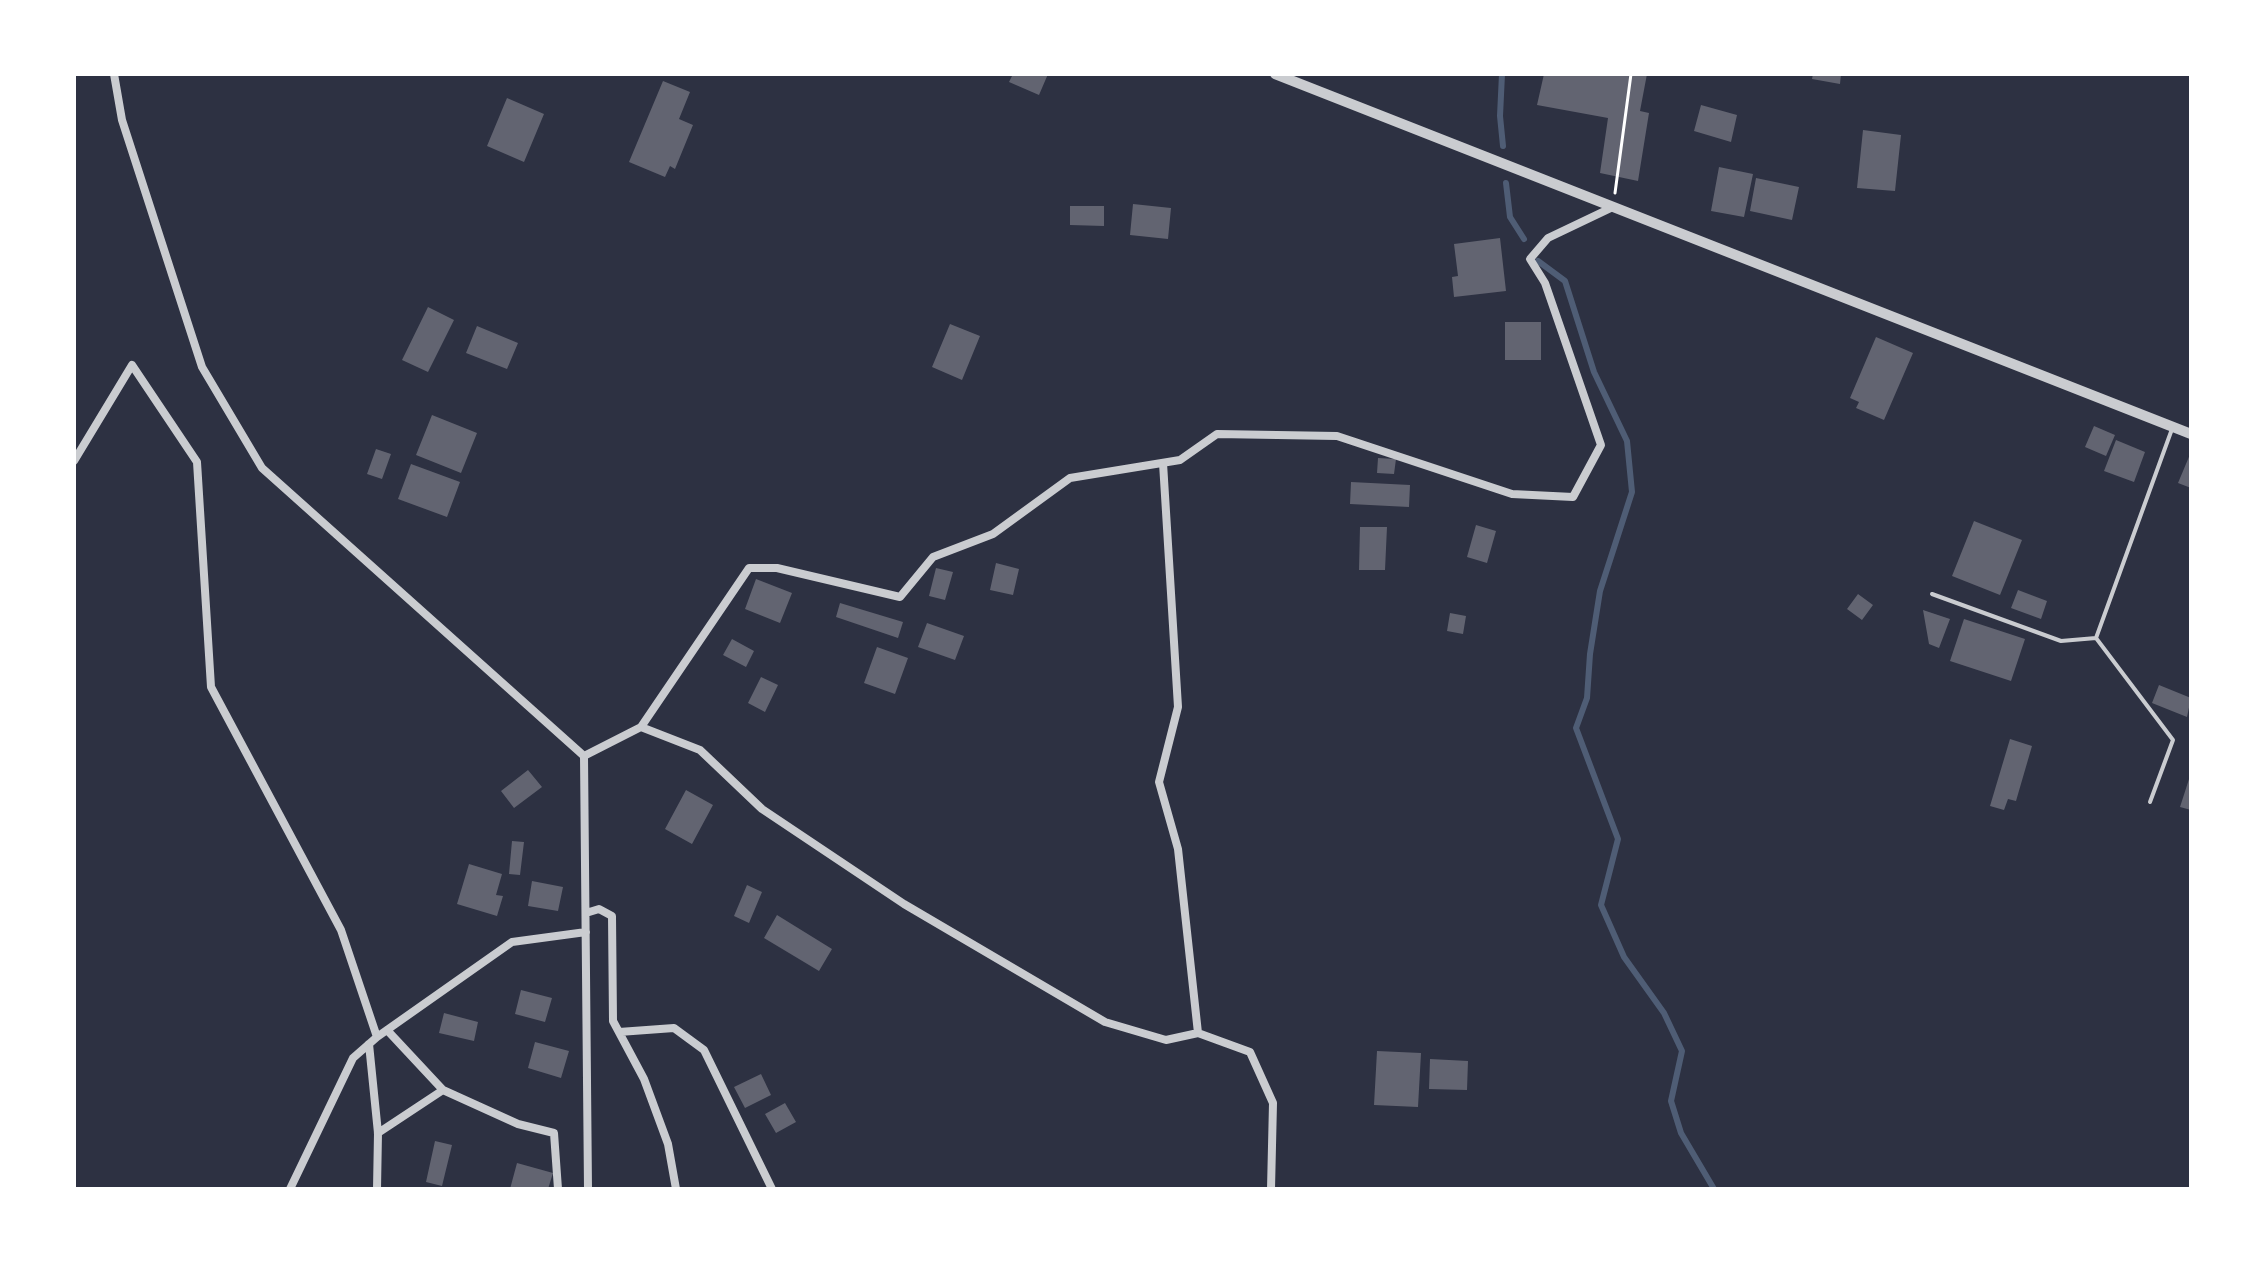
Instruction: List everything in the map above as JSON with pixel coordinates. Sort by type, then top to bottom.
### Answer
[{"type":"street","points":[[114,74],[122,120],[202,367],[262,468],[584,756],[588,1189]]},
{"type":"street","points":[[1275,74],[2191,434]]},
{"type":"street","points":[[584,756],[641,727],[749,568],[777,568],[900,597],[933,557],[993,534],[1070,478],[1180,460],[1217,434],[1337,436],[1512,494],[1573,497],[1601,445],[1545,283],[1530,259],[1548,238],[1613,207]]},
{"type":"street","points":[[74,461],[132,365],[197,462],[211,687],[341,930],[377,1037]]},
{"type":"street","points":[[1163,463],[1178,707],[1159,782],[1178,849],[1198,1033]]},
{"type":"street","points":[[641,727],[700,750],[762,809],[904,904],[1105,1022],[1166,1040],[1198,1033],[1250,1052],[1273,1103],[1271,1189]]},
{"type":"street","points":[[586,913],[599,909],[612,916],[613,1021],[644,1079],[668,1144],[676,1189]]},
{"type":"street","points":[[290,1189],[353,1058],[377,1037],[512,942],[586,932]]},
{"type":"street","points":[[619,1032],[674,1028],[704,1050],[772,1189]]},
{"type":"street","points":[[387,1030],[443,1090],[518,1124],[554,1133],[558,1189]]},
{"type":"street","points":[[369,1044],[378,1133],[377,1189]]},
{"type":"street","points":[[378,1133],[443,1090]]},
{"type":"lane","points":[[2096,638],[2173,427]]},
{"type":"lane","points":[[1932,594],[2061,641],[2096,638]]},
{"type":"lane","points":[[2096,638],[2173,740],[2150,802]]},
{"type":"path","points":[[1613,207],[1631,74]]},
{"type":"building","points":[[1013,74],[1048,74],[1039,95],[1009,82]]},
{"type":"building","points":[[1544,74],[1647,74],[1640,111],[1649,113],[1638,181],[1600,173],[1608,118],[1537,105]]},
{"type":"building","points":[[1813,74],[1841,74],[1840,84],[1812,79]]},
{"type":"building","points":[[663,81],[690,92],[679,119],[693,125],[675,169],[670,166],[665,177],[629,162]]},
{"type":"building","points":[[507,98],[544,114],[524,162],[487,146]]},
{"type":"building","points":[[1701,105],[1737,115],[1731,142],[1694,131]]},
{"type":"building","points":[[1863,130],[1901,135],[1895,191],[1857,188]]},
{"type":"building","points":[[1719,167],[1753,174],[1744,217],[1711,211]]},
{"type":"building","points":[[1756,178],[1799,187],[1792,220],[1750,211]]},
{"type":"building","points":[[1133,204],[1171,208],[1168,239],[1130,235]]},
{"type":"building","points":[[1070,206],[1104,206],[1104,226],[1070,225]]},
{"type":"building","points":[[1500,238],[1506,291],[1454,297],[1452,277],[1458,276],[1454,244]]},
{"type":"building","points":[[428,307],[454,320],[428,372],[402,360]]},
{"type":"building","points":[[1505,322],[1541,322],[1541,360],[1505,360]]},
{"type":"building","points":[[950,324],[980,336],[962,380],[932,367]]},
{"type":"building","points":[[477,326],[518,343],[507,369],[466,353]]},
{"type":"building","points":[[1876,337],[1913,353],[1884,420],[1856,408],[1859,402],[1850,398]]},
{"type":"building","points":[[432,415],[477,433],[461,473],[416,455]]},
{"type":"building","points":[[2094,426],[2115,435],[2106,456],[2085,447]]},
{"type":"building","points":[[2116,440],[2145,452],[2134,482],[2104,471]]},
{"type":"building","points":[[376,449],[391,454],[382,479],[367,474]]},
{"type":"building","points":[[2191,452],[2191,488],[2178,483]]},
{"type":"building","points":[[1378,458],[1396,459],[1394,474],[1377,473]]},
{"type":"building","points":[[411,464],[460,482],[447,517],[398,499]]},
{"type":"building","points":[[1351,482],[1410,485],[1409,507],[1350,504]]},
{"type":"building","points":[[1974,521],[2022,540],[2000,595],[1952,576]]},
{"type":"building","points":[[1476,525],[1496,531],[1487,563],[1467,557]]},
{"type":"building","points":[[1360,527],[1387,527],[1385,570],[1359,570]]},
{"type":"building","points":[[996,563],[1019,569],[1013,595],[990,590]]},
{"type":"building","points":[[936,568],[953,572],[945,600],[929,596]]},
{"type":"building","points":[[756,579],[792,593],[780,623],[745,609]]},
{"type":"building","points":[[2018,590],[2047,601],[2041,619],[2011,608]]},
{"type":"building","points":[[1858,594],[1873,605],[1862,620],[1847,609]]},
{"type":"building","points":[[840,603],[903,622],[898,638],[836,617]]},
{"type":"building","points":[[1923,610],[1950,619],[1939,648],[1929,644]]},
{"type":"building","points":[[1450,613],[1466,616],[1463,634],[1447,631]]},
{"type":"building","points":[[1964,619],[2025,639],[2011,681],[1950,661]]},
{"type":"building","points":[[927,623],[964,636],[955,660],[918,647]]},
{"type":"building","points":[[732,639],[754,651],[746,667],[723,655]]},
{"type":"building","points":[[877,647],[908,658],[895,694],[864,683]]},
{"type":"building","points":[[761,677],[778,685],[765,712],[748,703]]},
{"type":"building","points":[[2159,685],[2191,698],[2187,717],[2152,703]]},
{"type":"building","points":[[2010,739],[2032,746],[2016,801],[2008,799],[2004,810],[1990,806]]},
{"type":"building","points":[[528,770],[542,787],[514,808],[501,791]]},
{"type":"building","points":[[2191,776],[2191,810],[2180,807]]},
{"type":"building","points":[[686,790],[713,805],[692,844],[665,829]]},
{"type":"building","points":[[512,841],[524,842],[520,875],[509,874]]},
{"type":"building","points":[[469,864],[502,874],[496,895],[503,896],[497,916],[457,904]]},
{"type":"building","points":[[532,881],[563,887],[558,911],[528,906]]},
{"type":"building","points":[[747,885],[762,892],[749,923],[734,916]]},
{"type":"building","points":[[777,915],[832,949],[819,971],[764,938]]},
{"type":"building","points":[[521,990],[552,998],[545,1022],[515,1014]]},
{"type":"building","points":[[444,1013],[478,1022],[474,1041],[439,1033]]},
{"type":"building","points":[[535,1042],[569,1051],[561,1078],[528,1068]]},
{"type":"building","points":[[1377,1051],[1421,1053],[1418,1107],[1374,1105]]},
{"type":"building","points":[[1430,1059],[1468,1061],[1467,1090],[1429,1089]]},
{"type":"building","points":[[761,1074],[771,1095],[745,1108],[734,1087]]},
{"type":"building","points":[[785,1103],[796,1122],[776,1133],[765,1114]]},
{"type":"building","points":[[435,1141],[452,1145],[442,1186],[426,1182]]},
{"type":"building","points":[[517,1163],[553,1173],[548,1189],[510,1189]]},
{"type":"waterway","points":[[1502,74],[1500,116],[1503,146]]},
{"type":"waterway","points":[[1506,183],[1510,217],[1524,239]]},
{"type":"waterway","points":[[1538,261],[1565,281],[1594,372],[1627,441],[1632,492],[1600,591],[1587,698],[1576,728],[1618,839],[1601,905],[1624,957],[1664,1013],[1682,1051],[1671,1101],[1681,1133],[1714,1189]]}]
